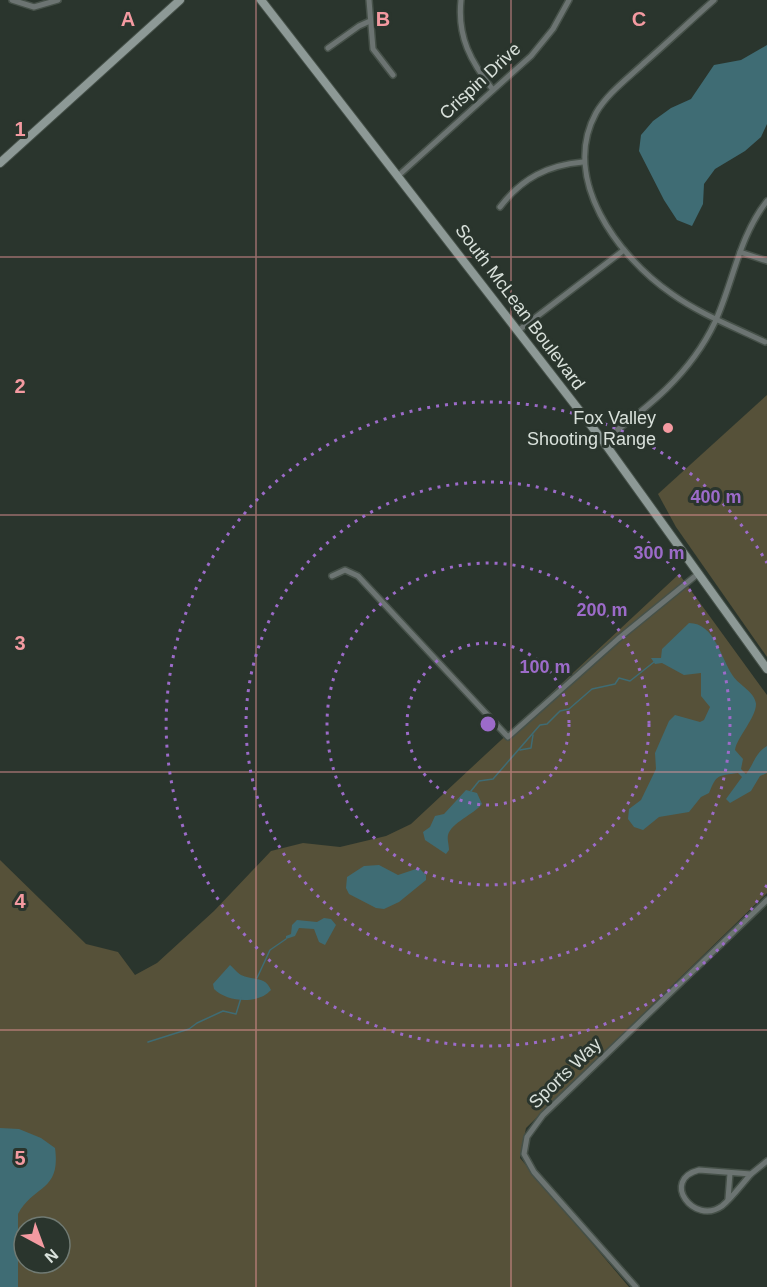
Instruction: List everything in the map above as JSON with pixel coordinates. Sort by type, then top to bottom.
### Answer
[{"type":"main road","points":[[0,163],[180,0]]},
{"type":"main road","name":"South McLean Boulevard","points":[[261,0],[399,175],[603,441],[767,669]]},
{"type":"street","points":[[12,0],[34,8],[58,0]]},
{"type":"street","points":[[369,0],[373,50],[393,75]]},
{"type":"street","points":[[461,0],[462,36],[468,52],[493,90]]},
{"type":"street","name":"Crispin Drive","points":[[399,175],[543,42],[569,0]]},
{"type":"street","points":[[714,0],[606,99],[589,128],[583,162],[596,204],[624,250],[666,290],[716,319],[765,342]]},
{"type":"street","points":[[328,48],[358,26],[369,21]]},
{"type":"street","points":[[500,207],[518,186],[536,174],[555,166],[583,162]]},
{"type":"street","points":[[603,441],[666,392],[693,358],[716,319],[740,252],[752,225],[767,201]]},
{"type":"street","points":[[519,330],[624,250]]},
{"type":"street","points":[[740,252],[767,261]]},
{"type":"street","points":[[332,576],[345,570],[358,576],[508,736],[618,639],[699,573]]},
{"type":"street","name":"Sports Way","points":[[636,1287],[534,1172],[524,1154],[528,1137],[543,1115],[767,900]]},
{"type":"street","points":[[751,1174],[699,1170],[691,1172],[681,1185],[681,1196],[686,1203],[696,1209],[712,1209],[721,1206],[751,1174],[767,1161]]},
{"type":"street","points":[[728,1199],[729,1173]]},
{"type":"shaded area","points":[[767,395],[767,657],[676,527],[658,494]]},
{"type":"shaded area","points":[[679,574],[767,695],[767,893],[526,1128],[520,1158],[629,1287],[0,1287],[0,860],[86,944],[118,952],[135,975],[157,963],[214,911],[271,851],[303,843],[340,847],[386,836],[411,824]]},
{"type":"water","points":[[767,45],[767,124],[761,137],[745,151],[715,169],[704,184],[703,204],[692,226],[677,220],[639,151],[641,135],[653,121],[671,108],[691,99],[714,65],[741,60]]},
{"type":"water","points":[[689,623],[698,625],[711,635],[733,676],[755,700],[753,715],[735,750],[743,759],[741,769],[746,774],[757,755],[767,746],[767,773],[760,776],[751,791],[730,803],[726,799],[742,777],[738,773],[719,777],[709,793],[701,797],[689,812],[659,817],[643,830],[634,827],[628,819],[629,809],[641,800],[656,769],[655,753],[669,721],[675,715],[700,722],[704,720],[710,707],[701,696],[701,673],[684,675],[662,663],[655,664],[651,658],[661,658],[662,649]]},
{"type":"water","points":[[466,790],[477,793],[482,804],[450,831],[449,850],[446,854],[425,840],[423,832],[430,827],[435,816],[444,814]]},
{"type":"water","points":[[379,865],[398,875],[419,868],[426,875],[426,880],[399,902],[384,909],[376,908],[349,894],[346,888],[347,877],[364,866]]},
{"type":"water","points":[[324,918],[331,919],[336,925],[325,945],[319,942],[314,929],[299,928],[295,936],[286,939],[286,936],[291,934],[292,925],[297,920],[317,922]]},
{"type":"water","points":[[230,965],[245,977],[265,982],[271,990],[251,1000],[234,999],[220,993],[214,989],[213,984]]},
{"type":"water","points":[[0,1128],[19,1129],[41,1138],[55,1148],[56,1162],[50,1180],[24,1204],[18,1215],[12,1215],[12,1275],[18,1275],[18,1287],[0,1287]]},
{"type":"waterway","points":[[471,791],[479,781],[493,779],[540,725],[547,724],[560,711],[569,709],[592,689],[615,684],[619,678],[630,681],[654,662]]},
{"type":"waterway","points":[[520,750],[531,748],[533,735]]},
{"type":"waterway","points":[[257,978],[270,950],[286,939]]},
{"type":"waterway","points":[[148,1042],[189,1029],[223,1011],[236,1014],[241,998]]},
{"type":"place","name":"Fox Valley Shooting Range","points":[[668,428]]}]
